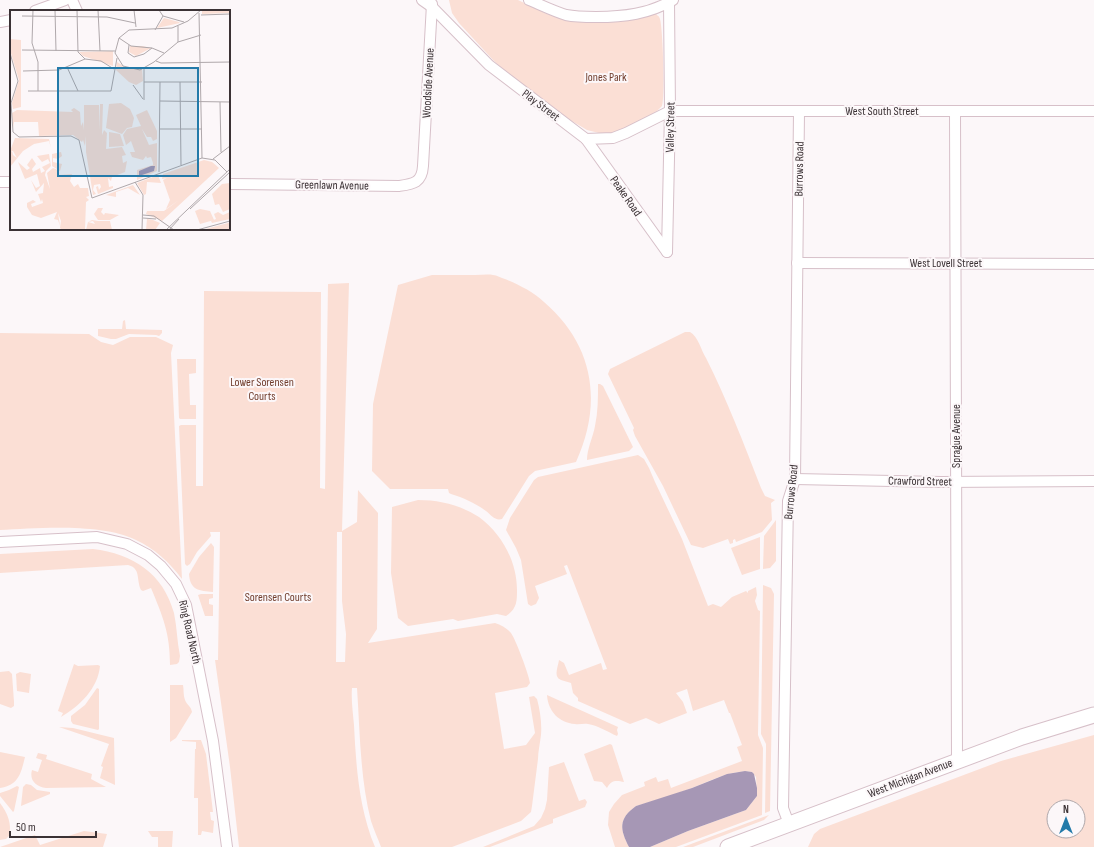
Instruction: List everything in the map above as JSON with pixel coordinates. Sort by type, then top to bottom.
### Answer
[{"type":"street","points":[[38,10],[65,0]]},
{"type":"street","points":[[72,0],[77,10]]},
{"type":"street","name":"Play Street","points":[[422,0],[432,4],[489,65],[586,139]]},
{"type":"street","points":[[529,0],[566,15],[579,17],[637,15],[650,11],[671,1]]},
{"type":"street","name":"Valley Street","points":[[667,252],[671,1]]},
{"type":"street","name":"Woodside Avenue","points":[[423,166],[432,4]]},
{"type":"street","points":[[0,22],[10,20]]},
{"type":"street","points":[[586,139],[613,138],[670,111]]},
{"type":"street","name":"West South Street","points":[[670,111],[1094,111]]},
{"type":"street","name":"Sprague Avenue","points":[[955,111],[957,761]]},
{"type":"street","name":"Burrows Road","points":[[789,824],[784,808],[788,501],[795,479],[799,112]]},
{"type":"street","name":"Peake Road","points":[[586,139],[667,252]]},
{"type":"street","name":"Greenlawn Avenue","points":[[230,184],[399,186],[412,184],[419,179],[423,173],[423,166]]},
{"type":"street","name":"West Lovell Street","points":[[797,263],[1094,264]]},
{"type":"street","name":"Crawford Street","points":[[795,479],[957,482],[1094,481]]},
{"type":"street","name":"Ring Road North","points":[[0,542],[97,537],[127,544],[148,555],[161,566],[176,584],[186,605],[213,741],[227,847]]},
{"type":"street","name":"West Michigan Avenue","points":[[728,847],[1022,737],[1094,715]]},
{"type":"green space","name":"Jones Park","points":[[449,0],[518,0],[547,14],[578,21],[616,21],[656,14],[660,19],[662,36],[662,106],[657,111],[629,127],[613,133],[599,133],[587,130],[565,117],[510,76],[494,61],[459,23],[452,13]]},
{"type":"green space","points":[[432,275],[494,275],[510,281],[535,295],[561,319],[574,337],[583,356],[589,376],[591,397],[589,418],[584,440],[576,462],[535,471],[529,476],[502,519],[495,518],[474,503],[449,493],[448,489],[390,489],[372,471],[373,404],[398,285]]},
{"type":"green space","points":[[349,283],[342,531],[357,522],[358,490],[378,513],[377,629],[368,643],[495,623],[504,627],[511,633],[522,658],[530,683],[527,687],[495,693],[504,749],[526,745],[535,733],[529,697],[534,696],[537,699],[540,712],[541,735],[531,812],[521,821],[452,847],[381,847],[371,821],[367,805],[361,755],[357,688],[352,688],[352,706],[359,787],[365,818],[375,847],[239,847],[230,767],[215,660],[218,660],[220,532],[210,532],[211,536],[197,552],[190,564],[187,566],[185,564],[179,426],[196,425],[196,486],[203,486],[204,291],[321,292],[320,488],[325,489],[328,284]],"holes":[[[337,532],[342,532],[342,601],[346,634],[345,662],[336,662]]]},
{"type":"green space","points":[[125,320],[126,329],[162,330],[162,333],[159,336],[129,334],[116,339],[98,336],[98,329],[122,329],[123,321]]},
{"type":"green space","points":[[685,332],[690,332],[693,334],[714,374],[765,496],[775,500],[771,503],[772,520],[762,532],[736,542],[735,539],[733,540],[733,543],[730,544],[728,539],[703,548],[691,545],[663,486],[635,436],[633,430],[634,428],[608,374],[610,369]]},
{"type":"green space","points":[[0,333],[89,334],[101,342],[113,345],[130,337],[156,337],[173,345],[171,353],[182,579],[167,562],[155,552],[136,540],[122,535],[106,531],[70,528],[0,530]]},
{"type":"green space","points":[[177,359],[196,359],[196,373],[189,374],[190,405],[196,405],[196,419],[179,418]]},
{"type":"green space","points":[[598,384],[603,386],[633,447],[629,451],[587,460],[596,421]]},
{"type":"green space","points":[[638,455],[644,459],[649,468],[682,539],[708,606],[713,604],[721,607],[732,597],[746,591],[748,593],[748,591],[756,587],[757,595],[755,601],[758,610],[760,611],[758,735],[763,748],[762,815],[676,847],[650,847],[688,831],[746,810],[757,796],[756,777],[752,772],[736,772],[729,774],[678,793],[636,806],[626,815],[622,825],[629,847],[615,847],[608,825],[609,812],[622,795],[645,786],[644,782],[656,777],[658,782],[668,779],[671,788],[742,761],[737,747],[742,745],[724,700],[693,711],[687,689],[676,693],[683,702],[687,713],[659,724],[646,718],[630,724],[578,701],[578,698],[573,693],[571,683],[557,677],[559,660],[564,663],[569,675],[601,663],[603,670],[607,669],[567,565],[564,566],[567,574],[535,586],[539,598],[536,604],[531,606],[528,604],[521,560],[506,530],[510,518],[534,480],[538,477]]},
{"type":"green space","points":[[418,500],[442,502],[465,509],[479,517],[495,532],[507,549],[514,569],[517,590],[516,601],[514,608],[510,613],[506,616],[497,614],[458,621],[453,619],[408,626],[398,618],[391,573],[392,507]]},
{"type":"green space","points":[[776,520],[776,561],[770,568],[763,569],[764,536]]},
{"type":"green space","points":[[760,537],[760,569],[742,575],[731,548]]},
{"type":"green space","points":[[211,543],[214,547],[213,592],[196,589],[191,583],[189,574],[199,557]]},
{"type":"green space","points":[[93,549],[121,555],[144,568],[154,576],[169,599],[174,613],[180,656],[177,664],[170,665],[169,644],[165,625],[151,588],[143,591],[141,590],[137,571],[132,566],[128,565],[0,573],[0,554]]},
{"type":"green space","points":[[763,585],[771,588],[774,594],[770,811],[765,813],[766,744],[761,734]]},
{"type":"green space","points":[[213,594],[213,598],[209,599],[209,604],[213,605],[213,616],[205,616],[198,595]]},
{"type":"green space","points":[[74,664],[78,666],[98,665],[100,666],[99,674],[87,696],[68,713],[61,717],[63,713],[58,711]]},
{"type":"green space","points":[[9,671],[12,674],[14,702],[14,706],[11,708],[0,704],[0,672]]},
{"type":"green space","points":[[20,672],[31,674],[29,693],[17,691],[16,674]]},
{"type":"green space","points":[[170,685],[183,685],[185,700],[192,712],[176,738],[170,742]]},
{"type":"green space","points":[[97,688],[99,689],[99,729],[73,724],[71,721],[71,716],[85,705]]},
{"type":"green space","points":[[547,695],[618,727],[617,736],[599,727],[586,724],[569,723],[559,719],[552,711]]},
{"type":"green space","points":[[59,727],[73,728],[114,738],[115,785],[100,778],[103,767],[101,766],[109,744]]},
{"type":"green space","points":[[1094,735],[1094,847],[808,847],[814,834],[820,829],[1001,761]]},
{"type":"green space","points":[[182,740],[201,740],[206,754],[213,812],[210,812],[211,820],[214,821],[213,833],[202,831],[201,835],[198,835],[198,798],[194,798],[196,742]]},
{"type":"green space","points":[[610,744],[612,745],[624,782],[614,781],[610,783],[607,788],[602,782],[594,781],[584,754]]},
{"type":"green space","points":[[0,752],[25,757],[20,773],[15,781],[0,788]]},
{"type":"green space","points":[[38,753],[47,755],[46,759],[92,774],[91,779],[106,787],[46,788],[36,785],[32,780],[31,774],[32,770],[38,772],[42,760],[36,758]]},
{"type":"green space","points":[[564,762],[579,801],[585,799],[587,802],[585,807],[553,819],[553,823],[490,847],[483,847],[534,826],[541,818],[545,809],[549,767]]},
{"type":"green space","points":[[26,784],[31,785],[37,790],[50,792],[50,794],[21,806],[23,787]]},
{"type":"green space","points":[[17,786],[19,787],[13,812],[0,796],[0,793]]},
{"type":"green space","points":[[0,803],[7,815],[10,827],[9,836],[6,839],[0,840]]},
{"type":"green space","points":[[769,815],[764,820],[693,847],[683,847]]},
{"type":"green space","points":[[84,831],[107,834],[103,847],[0,847],[35,835],[40,845]]},
{"type":"green space","points":[[148,831],[173,831],[172,847],[158,847],[158,837],[152,837]]},
{"type":"shaded area","points":[[745,771],[752,772],[754,774],[757,788],[757,796],[746,810],[688,831],[650,847],[629,847],[622,825],[626,815],[636,806],[692,788],[727,774]]},
{"type":"park label","name":"Lower Sorensen Courts","points":[[262,389]]},
{"type":"park label","name":"Sorensen Courts","points":[[278,597]]}]
